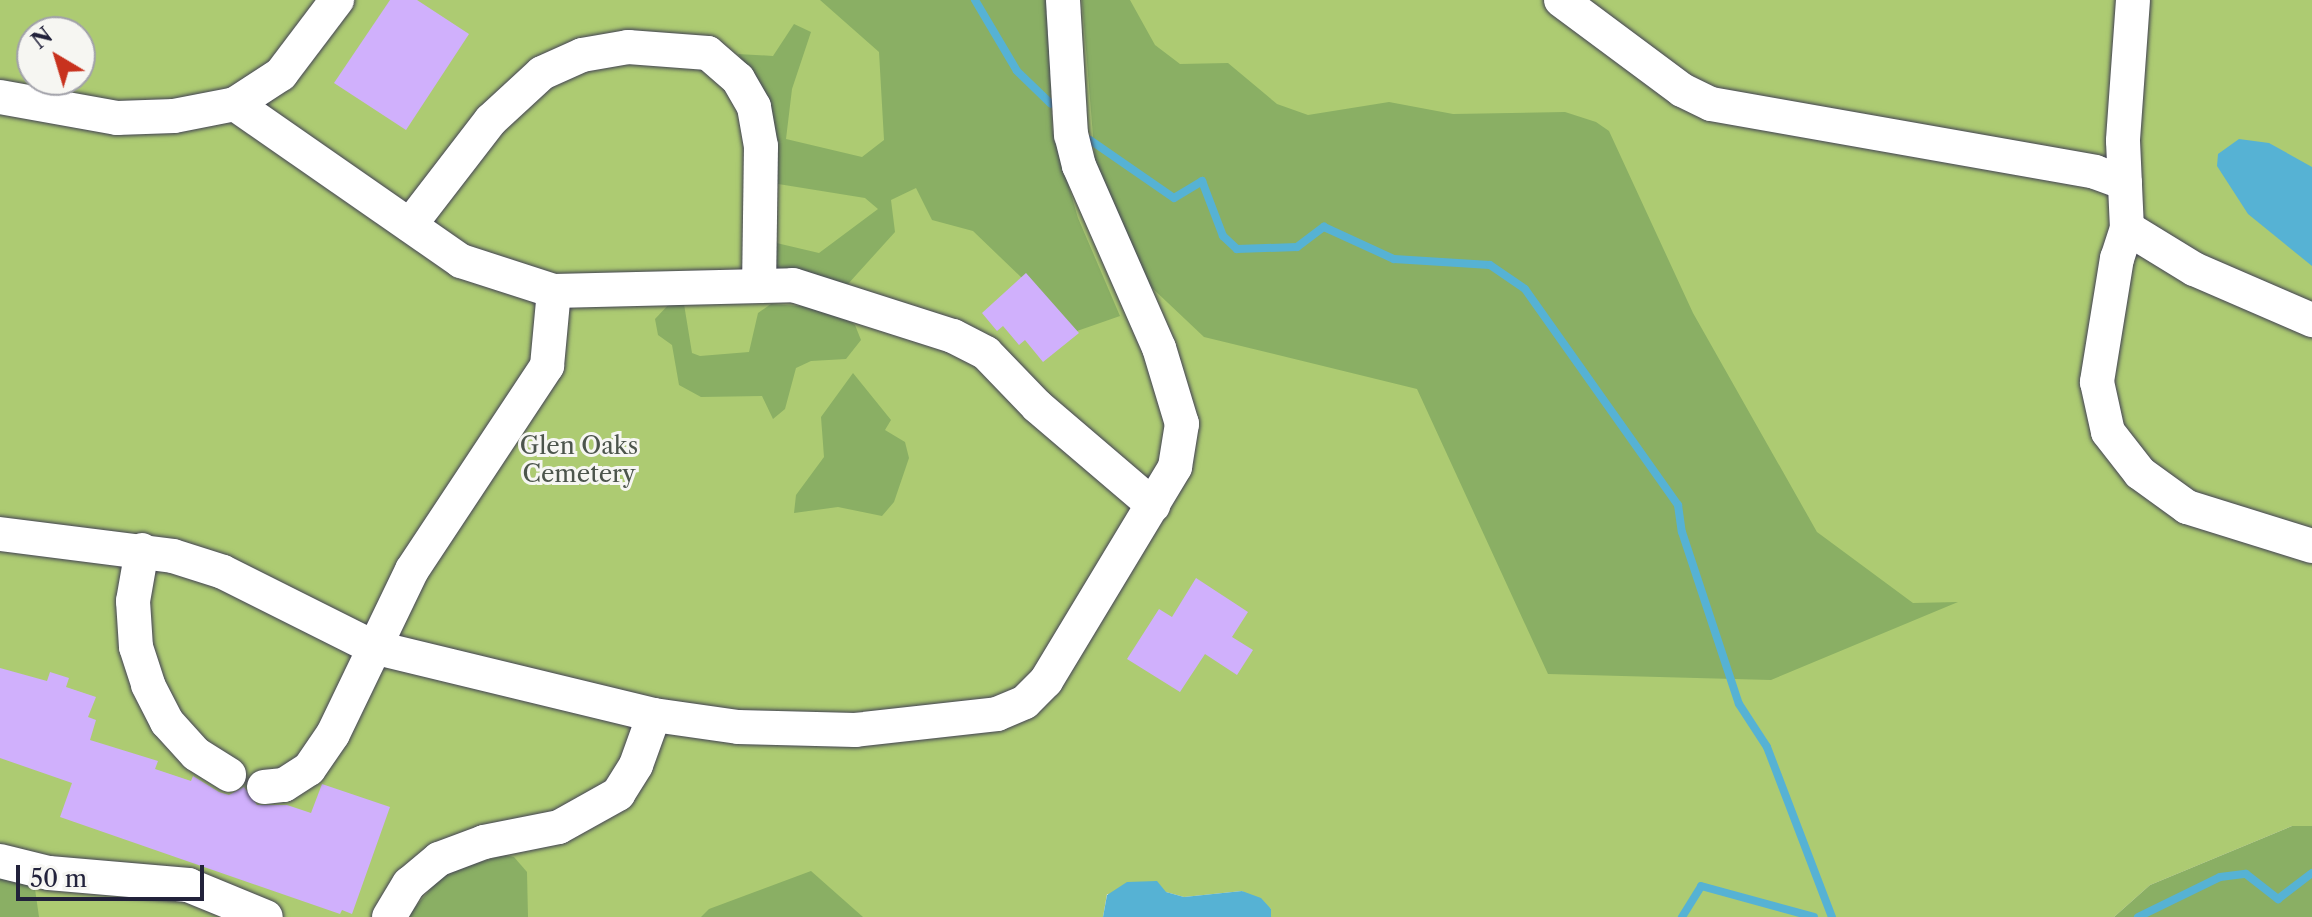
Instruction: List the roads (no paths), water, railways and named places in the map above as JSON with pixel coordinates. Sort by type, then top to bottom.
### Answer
[{"type":"lane","points":[[0,97],[117,118],[174,116],[235,104],[281,74],[337,0]]},
{"type":"lane","points":[[0,534],[142,550],[223,572],[373,647],[654,715],[738,727],[855,730],[997,714],[1025,702],[1046,681],[1175,467],[1182,424],[1159,348],[1079,166],[1071,135],[1063,0]]},
{"type":"lane","points":[[1561,0],[1682,90],[1711,104],[2095,172],[2125,183]]},
{"type":"lane","points":[[2133,0],[2125,183],[2127,228],[2117,258],[2097,382],[2108,432],[2140,473],[2187,507],[2312,546]]},
{"type":"lane","points":[[410,225],[491,120],[542,73],[582,55],[628,47],[708,53],[738,79],[754,107],[761,146],[759,286]]},
{"type":"lane","points":[[235,104],[461,261],[554,291],[793,285],[953,336],[986,353],[1037,406],[1153,505]]},
{"type":"lane","points":[[2127,228],[2194,269],[2312,320]]},
{"type":"lane","points":[[264,787],[284,785],[309,769],[333,734],[412,570],[547,366],[554,291]]},
{"type":"lane","points":[[142,550],[133,601],[136,647],[148,685],[177,733],[196,754],[229,775]]},
{"type":"lane","points":[[389,917],[409,884],[439,859],[484,842],[559,827],[618,794],[636,765],[654,715]]},
{"type":"lane","points":[[0,861],[49,873],[188,885],[266,917]]},
{"type":"water","points":[[2239,139],[2269,143],[2312,167],[2312,266],[2248,214],[2217,166],[2218,154]]},
{"type":"water","points":[[1157,881],[1166,892],[1184,897],[1242,891],[1261,898],[1271,909],[1271,917],[1103,917],[1107,895],[1127,882]]},
{"type":"waterway","points":[[975,0],[1017,71],[1051,104]]},
{"type":"waterway","points":[[1090,140],[1174,198],[1202,181],[1223,236],[1237,249],[1297,247],[1324,227],[1394,259],[1490,265],[1525,289],[1678,505],[1682,532],[1739,704],[1767,747],[1832,917]]},
{"type":"waterway","points":[[2138,917],[2220,877],[2246,874],[2278,899],[2312,873]]},
{"type":"waterway","points":[[1682,917],[1701,886],[1814,917]]},
{"type":"park label","name":"Glen Oaks Cemetery","points":[[579,460]]}]
